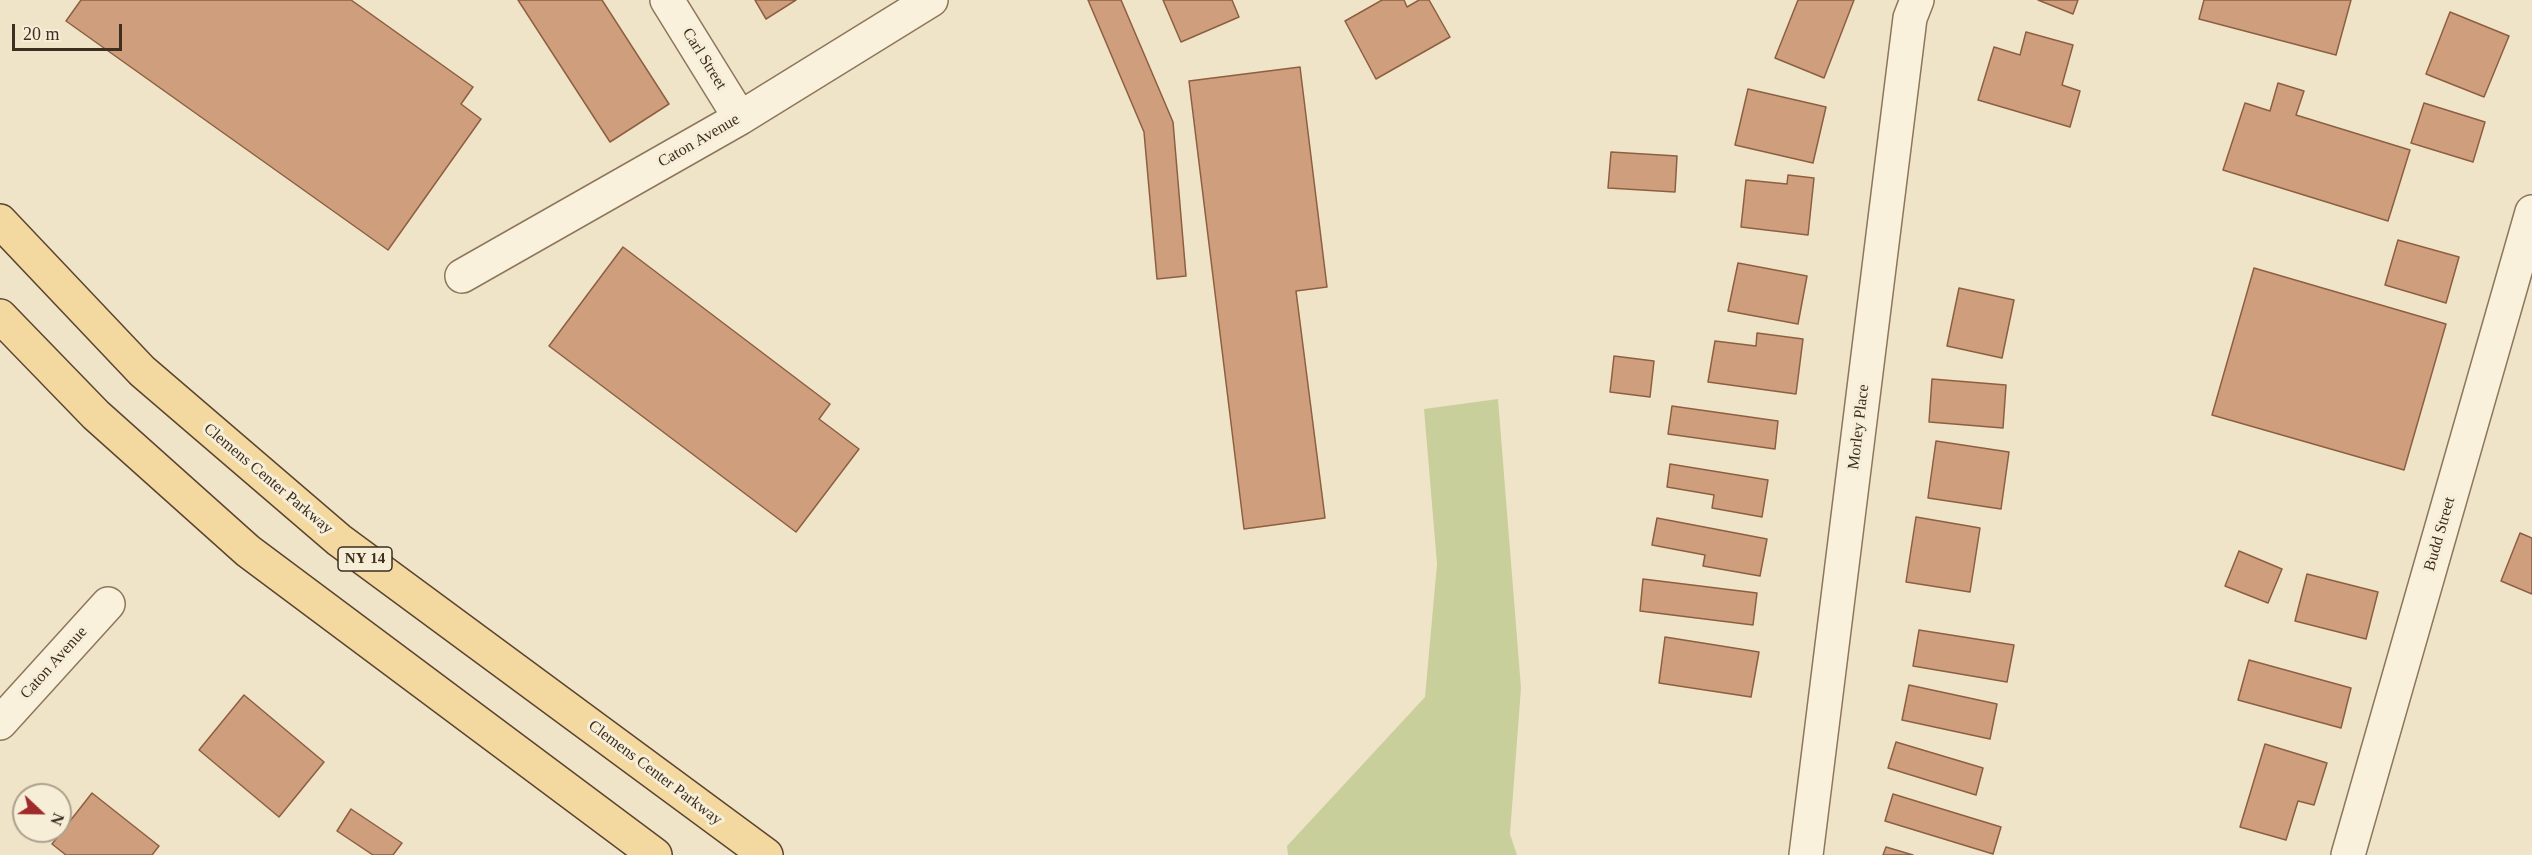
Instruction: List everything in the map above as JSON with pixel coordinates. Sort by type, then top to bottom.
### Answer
[{"type":"main road","name":"Clemens Center Parkway","points":[[0,221],[142,371],[339,540],[766,855]]},
{"type":"main road","points":[[0,316],[96,415],[248,551],[655,855]]},
{"type":"street","name":"Carl Street","points":[[667,0],[740,118]]},
{"type":"street","name":"Caton Avenue","points":[[462,276],[740,118],[931,0]]},
{"type":"street","name":"Morley Place","points":[[1806,855],[1910,18],[1917,0]]},
{"type":"street","name":"Budd Street","points":[[2348,855],[2532,212]]},
{"type":"street","name":"Caton Avenue","points":[[0,723],[108,603]]},
{"type":"green space","points":[[1498,399],[1521,688],[1510,834],[1517,855],[1288,855],[1287,846],[1425,697],[1437,564],[1424,409]]},
{"type":"building","points":[[81,0],[351,0],[473,87],[461,104],[481,119],[388,250],[66,21]]},
{"type":"building","points":[[518,0],[602,0],[669,104],[610,142]]},
{"type":"building","points":[[755,0],[796,0],[766,19]]},
{"type":"building","points":[[1088,0],[1121,0],[1173,122],[1186,276],[1157,279],[1144,132]]},
{"type":"building","points":[[1163,0],[1232,0],[1239,17],[1181,42]]},
{"type":"building","points":[[1382,0],[1404,0],[1407,7],[1419,0],[1429,0],[1450,37],[1376,79],[1345,21]]},
{"type":"building","points":[[1798,0],[1854,0],[1824,78],[1775,58]]},
{"type":"building","points":[[2038,0],[2078,0],[2073,14]]},
{"type":"building","points":[[2204,0],[2351,0],[2336,55],[2199,19]]},
{"type":"building","points":[[2450,12],[2509,36],[2484,97],[2426,74]]},
{"type":"building","points":[[2026,32],[2073,45],[2062,85],[2080,91],[2070,127],[1978,100],[1994,47],[2020,55]]},
{"type":"building","points":[[1300,67],[1327,287],[1296,291],[1325,518],[1244,529],[1189,81]]},
{"type":"building","points":[[2278,83],[2304,91],[2296,115],[2410,150],[2388,221],[2223,170],[2245,103],[2270,111]]},
{"type":"building","points":[[1748,89],[1826,107],[1813,163],[1735,145]]},
{"type":"building","points":[[2424,103],[2485,122],[2473,162],[2411,143]]},
{"type":"building","points":[[1611,152],[1677,156],[1675,192],[1608,188]]},
{"type":"building","points":[[1788,175],[1814,178],[1808,235],[1741,227],[1746,180],[1787,184]]},
{"type":"building","points":[[2398,240],[2459,257],[2446,303],[2385,285]]},
{"type":"building","points":[[623,247],[830,404],[819,419],[859,449],[796,532],[549,346]]},
{"type":"building","points":[[1738,263],[1807,276],[1798,324],[1728,311]]},
{"type":"building","points":[[2254,268],[2446,324],[2404,470],[2212,415]]},
{"type":"building","points":[[1959,288],[2014,300],[2002,358],[1947,346]]},
{"type":"building","points":[[1757,333],[1803,339],[1796,394],[1708,382],[1715,341],[1756,346]]},
{"type":"building","points":[[1614,356],[1654,361],[1650,397],[1610,392]]},
{"type":"building","points":[[1932,379],[2006,385],[2003,428],[1929,422]]},
{"type":"building","points":[[1672,406],[1778,421],[1775,449],[1668,434]]},
{"type":"building","points":[[1936,441],[2009,452],[2001,509],[1928,498]]},
{"type":"building","points":[[1670,464],[1768,480],[1762,517],[1712,508],[1714,495],[1667,487]]},
{"type":"building","points":[[1916,517],[1980,528],[1970,592],[1906,582]]},
{"type":"building","points":[[1657,518],[1767,539],[1760,576],[1703,566],[1705,555],[1652,545]]},
{"type":"building","points":[[2520,533],[2532,538],[2532,594],[2501,581]]},
{"type":"building","points":[[2239,551],[2282,569],[2268,603],[2225,586]]},
{"type":"building","points":[[2307,574],[2378,592],[2366,639],[2295,621]]},
{"type":"building","points":[[1643,579],[1757,593],[1753,625],[1640,611]]},
{"type":"building","points":[[1919,630],[2014,645],[2007,682],[1913,666]]},
{"type":"building","points":[[1665,637],[1759,652],[1751,697],[1659,683]]},
{"type":"building","points":[[2249,660],[2351,688],[2341,728],[2238,700]]},
{"type":"building","points":[[1909,685],[1997,704],[1990,739],[1902,720]]},
{"type":"building","points":[[244,695],[324,762],[279,817],[199,750]]},
{"type":"building","points":[[1896,742],[1983,768],[1976,795],[1888,768]]},
{"type":"building","points":[[2265,744],[2327,763],[2314,805],[2298,801],[2286,840],[2240,827]]},
{"type":"building","points":[[92,793],[159,846],[152,855],[66,855],[52,844],[72,843],[72,818]]},
{"type":"building","points":[[1893,794],[2001,827],[1993,854],[1885,821]]},
{"type":"building","points":[[351,809],[402,843],[393,855],[373,855],[337,831]]},
{"type":"building","points":[[1886,847],[1913,855],[1883,855]]}]
